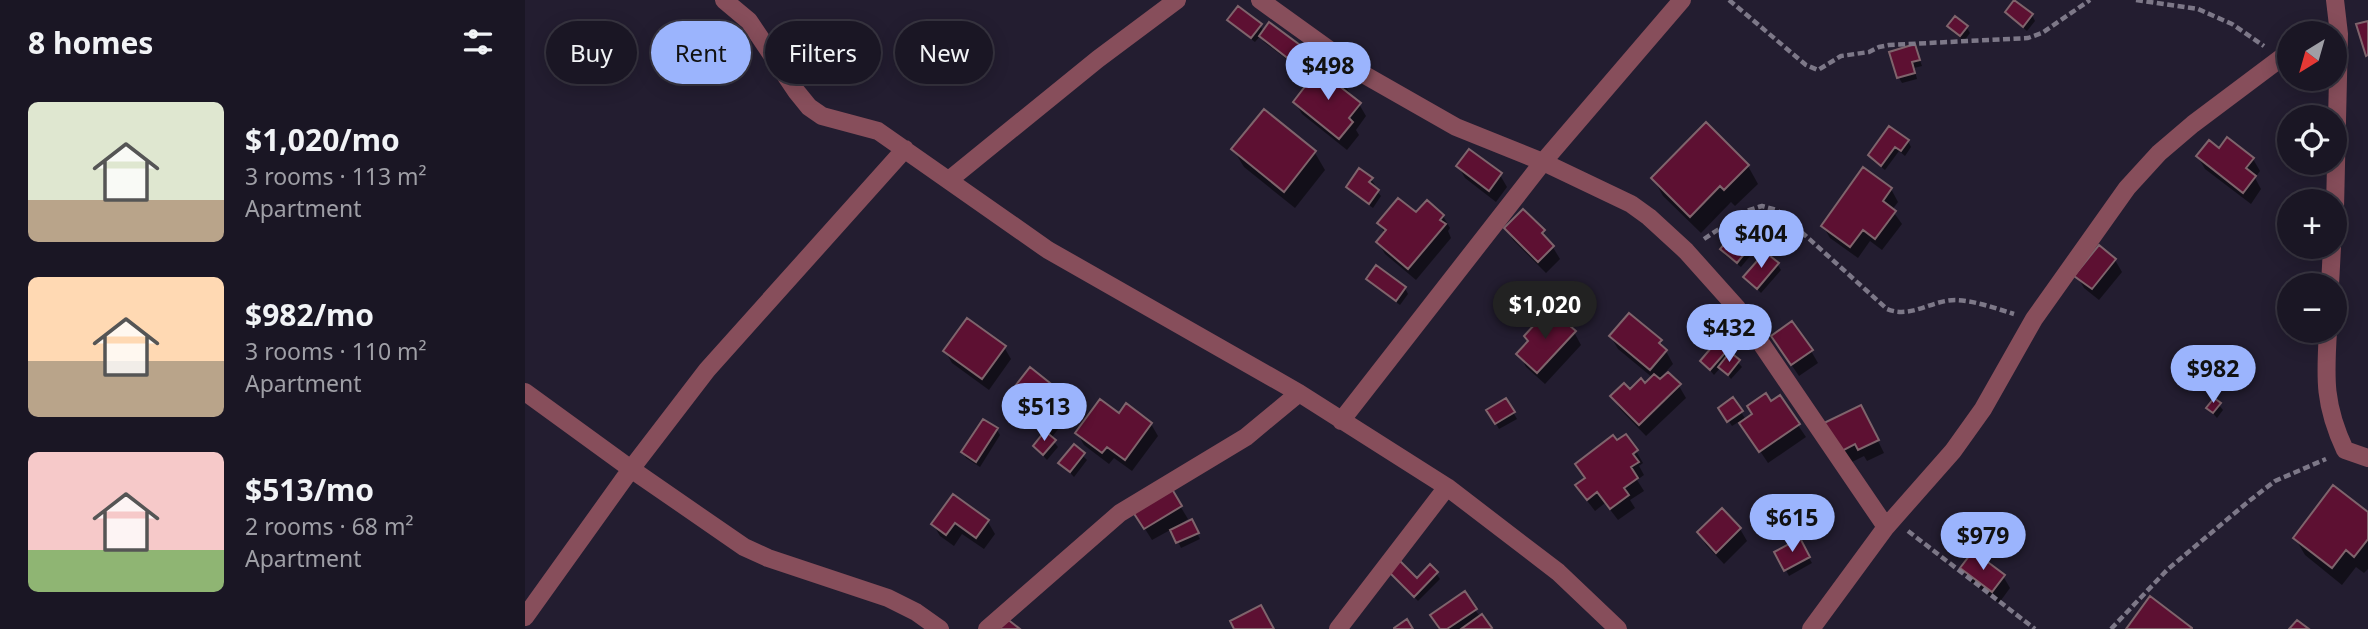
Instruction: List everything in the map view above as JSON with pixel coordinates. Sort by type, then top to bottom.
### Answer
[{"type":"street","points":[[724,0],[749,21],[809,107],[822,116],[878,131],[1048,250],[1299,393],[1447,487],[1558,572],[1618,629]]},
{"type":"street","points":[[949,180],[1098,59],[1177,0]]},
{"type":"street","points":[[1260,0],[1363,74],[1457,127],[1543,162],[1631,204],[1649,217],[1686,251],[1738,308],[1890,523]]},
{"type":"street","points":[[1341,421],[1543,162],[1682,0]]},
{"type":"street","points":[[2335,0],[2336,21]]},
{"type":"street","points":[[1811,629],[1890,523],[1953,451],[1983,410],[2034,319],[2127,188],[2159,153],[2193,124],[2277,60]]},
{"type":"street","points":[[2335,189],[2336,91]]},
{"type":"street","points":[[525,617],[631,469],[707,370],[905,149]]},
{"type":"street","points":[[2328,343],[2326,394],[2333,425],[2346,450],[2368,458]]},
{"type":"street","points":[[525,392],[744,547],[768,558],[888,598],[916,612],[940,629]]},
{"type":"street","points":[[987,629],[1120,513],[1246,437],[1299,393]]},
{"type":"street","points":[[1338,629],[1447,487]]},
{"type":"path","points":[[1729,0],[1806,65],[1818,70],[1841,56],[1869,52],[1889,45],[2028,37],[2042,33],[2090,0]]},
{"type":"path","points":[[2136,0],[2198,9],[2216,15],[2277,49]]},
{"type":"path","points":[[1686,251],[1746,211],[1762,206],[1777,210],[1887,309],[1906,314],[1934,303],[1956,300],[2034,319]]},
{"type":"path","points":[[2111,629],[2167,570],[2264,489],[2275,481],[2346,450]]},
{"type":"path","points":[[1890,523],[2035,629]]},
{"type":"building","points":[[2014,0],[2033,14],[2023,27],[2005,12]]},
{"type":"building","points":[[1238,6],[1262,24],[1251,38],[1227,20]]},
{"type":"building","points":[[1955,16],[1968,26],[1960,36],[1947,26]]},
{"type":"building","points":[[2368,21],[2368,55],[2366,56],[2356,24]]},
{"type":"building","points":[[1269,22],[1300,45],[1290,60],[1259,36]]},
{"type":"building","points":[[1915,44],[1920,60],[1912,62],[1915,73],[1897,78],[1889,52]]},
{"type":"building","points":[[1327,65],[1343,78],[1338,85],[1361,103],[1349,118],[1353,122],[1339,139],[1293,102],[1317,71],[1321,74]]},
{"type":"building","points":[[1264,109],[1316,151],[1284,192],[1231,149]]},
{"type":"building","points":[[1706,122],[1749,165],[1724,190],[1720,186],[1690,217],[1651,178]]},
{"type":"building","points":[[1889,126],[1909,140],[1901,151],[1895,147],[1881,166],[1868,155]]},
{"type":"building","points":[[2227,137],[2254,158],[2246,168],[2256,176],[2243,193],[2196,156],[2209,140],[2219,148]]},
{"type":"building","points":[[1469,149],[1502,173],[1489,191],[1456,166]]},
{"type":"building","points":[[1863,167],[1892,188],[1883,201],[1896,211],[1875,239],[1863,230],[1850,247],[1821,226]]},
{"type":"building","points":[[1359,168],[1373,178],[1369,182],[1379,190],[1369,204],[1346,187]]},
{"type":"building","points":[[1398,198],[1416,212],[1427,200],[1444,215],[1440,220],[1446,224],[1408,269],[1376,242],[1386,230],[1377,223]]},
{"type":"building","points":[[1523,209],[1545,230],[1542,233],[1554,246],[1538,262],[1504,228]]},
{"type":"building","points":[[1742,223],[1758,237],[1737,263],[1720,249]]},
{"type":"building","points":[[2099,245],[2116,259],[2092,289],[2074,276]]},
{"type":"building","points":[[1765,252],[1779,263],[1757,289],[1743,277]]},
{"type":"building","points":[[1376,265],[1406,287],[1396,301],[1366,279]]},
{"type":"building","points":[[1546,312],[1552,319],[1556,314],[1576,331],[1537,373],[1516,354],[1528,341],[1524,336]]},
{"type":"building","points":[[1629,313],[1662,340],[1659,343],[1667,350],[1650,370],[1609,336]]},
{"type":"building","points":[[967,318],[1006,346],[982,379],[943,351]]},
{"type":"building","points":[[1792,321],[1813,350],[1791,365],[1771,336]]},
{"type":"building","points":[[1728,328],[1738,338],[1710,370],[1700,361]]},
{"type":"building","points":[[1730,352],[1740,360],[1728,375],[1718,367]]},
{"type":"building","points":[[1030,367],[1055,387],[1051,393],[1063,402],[1043,428],[1005,399]]},
{"type":"building","points":[[1668,372],[1681,384],[1639,425],[1610,396],[1624,383],[1630,389],[1641,378],[1645,383],[1654,374],[1660,379]]},
{"type":"building","points":[[1766,393],[1771,401],[1780,395],[1800,424],[1759,452],[1739,423],[1752,414],[1747,406]]},
{"type":"building","points":[[1733,397],[1743,411],[1727,422],[1718,408]]},
{"type":"building","points":[[1506,398],[1515,412],[1495,424],[1486,410]]},
{"type":"building","points":[[2214,398],[2221,403],[2213,413],[2206,408]]},
{"type":"building","points":[[1100,399],[1119,413],[1126,403],[1152,423],[1125,460],[1107,447],[1102,453],[1075,433]]},
{"type":"building","points":[[1861,405],[1879,440],[1858,450],[1855,444],[1840,452],[1824,423]]},
{"type":"building","points":[[983,419],[998,428],[976,462],[961,452]]},
{"type":"building","points":[[1045,431],[1056,440],[1043,455],[1033,446]]},
{"type":"building","points":[[1626,434],[1638,450],[1633,454],[1639,462],[1631,467],[1638,478],[1624,488],[1629,495],[1610,509],[1597,492],[1587,500],[1575,485],[1585,478],[1575,464],[1613,435],[1617,440]]},
{"type":"building","points":[[1074,444],[1085,453],[1070,472],[1058,463]]},
{"type":"building","points":[[2333,485],[2368,512],[2368,539],[2354,557],[2346,550],[2332,568],[2293,538]]},
{"type":"building","points":[[1172,489],[1182,506],[1144,529],[1133,512]]},
{"type":"building","points":[[953,494],[989,520],[976,538],[955,523],[946,535],[931,524]]},
{"type":"building","points":[[1722,508],[1741,528],[1716,553],[1697,532]]},
{"type":"building","points":[[1192,519],[1199,533],[1176,543],[1170,530]]},
{"type":"building","points":[[1800,538],[1810,557],[1784,571],[1774,552]]},
{"type":"building","points":[[1973,551],[2005,575],[1992,592],[1960,568]]},
{"type":"building","points":[[1400,561],[1417,578],[1430,564],[1438,572],[1414,597],[1389,572]]},
{"type":"building","points":[[1465,591],[1477,609],[1447,629],[1440,629],[1430,615]]},
{"type":"building","points":[[2150,596],[2192,628],[2192,629],[2126,629]]},
{"type":"building","points":[[1261,605],[1274,629],[1234,629],[1230,621]]},
{"type":"building","points":[[1482,614],[1492,628],[1461,629]]},
{"type":"building","points":[[1006,618],[1020,629],[998,629]]},
{"type":"building","points":[[1407,619],[1413,629],[1394,629],[1394,628]]},
{"type":"building","points":[[2297,620],[2309,629],[2289,629]]}]
